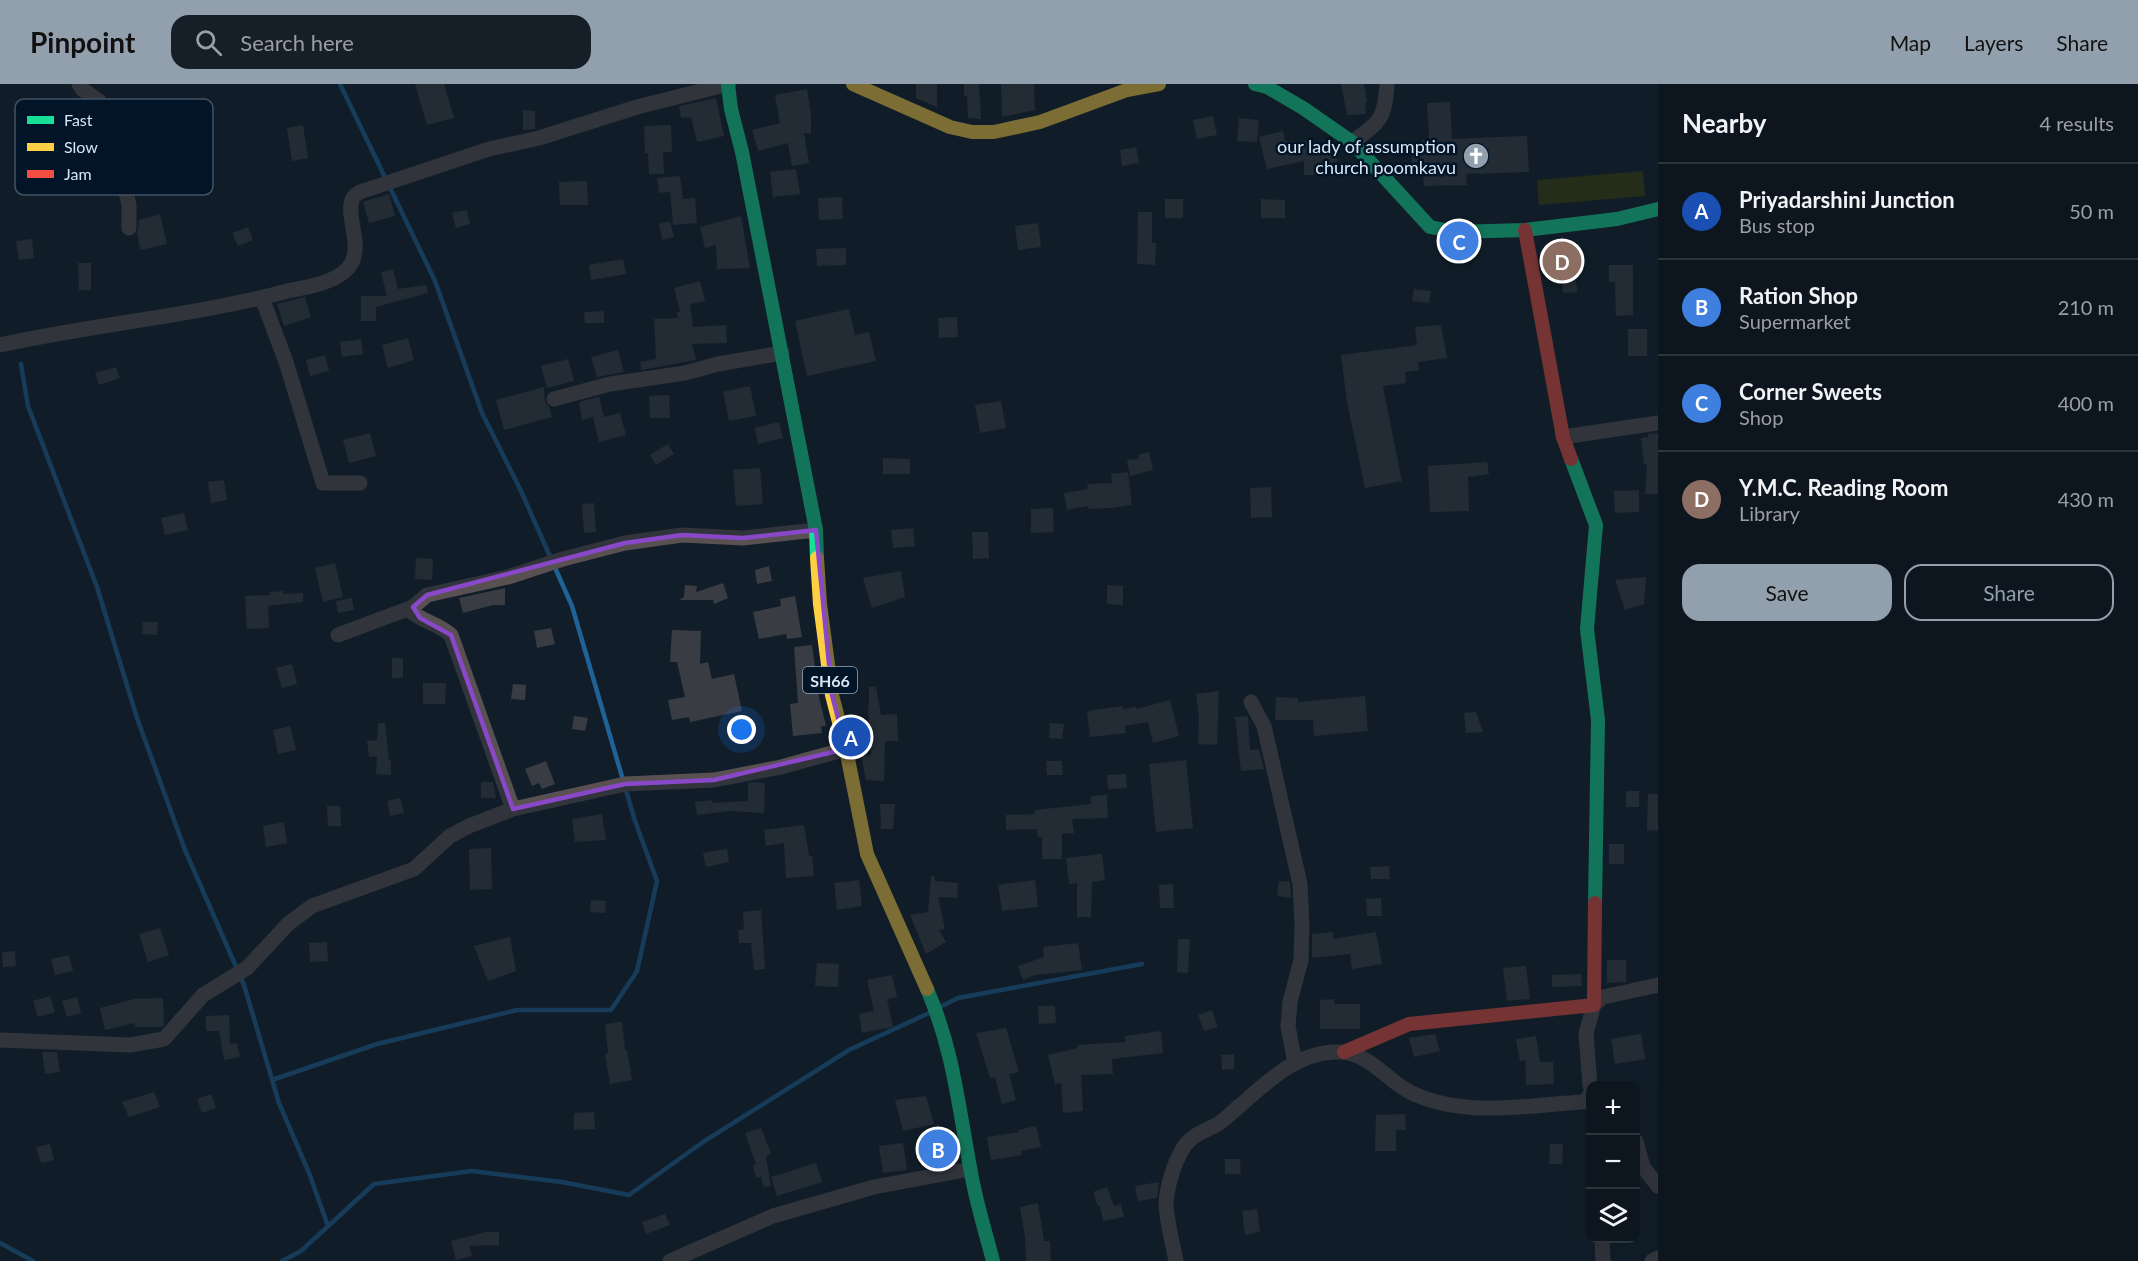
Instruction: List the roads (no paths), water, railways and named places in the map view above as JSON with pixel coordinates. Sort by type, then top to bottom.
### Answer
[{"type":"street","points":[[79,84],[96,99]]},
{"type":"street","points":[[0,345],[262,298],[331,280],[344,272],[353,262],[356,245],[351,209],[353,199],[360,192],[489,149],[539,138],[637,107],[729,84]]},
{"type":"street","name":"SH66","points":[[729,84],[731,109],[742,152],[816,530],[820,604],[832,695],[846,749],[867,854],[932,1001],[950,1054],[970,1168],[993,1261]]},
{"type":"street","points":[[853,84],[950,127],[965,132],[989,134],[1052,117],[1133,86],[1159,84]]},
{"type":"street","points":[[1255,84],[1266,87],[1303,108],[1352,142],[1430,227],[1456,232],[1525,230],[1617,219],[1658,209]]},
{"type":"street","points":[[1352,142],[1372,129],[1384,112],[1388,84]]},
{"type":"street","points":[[126,195],[129,228]]},
{"type":"street","points":[[1525,230],[1563,437],[1596,525],[1587,629],[1598,720],[1594,1005],[1586,1033],[1590,1081]]},
{"type":"street","points":[[262,298],[286,362],[323,483],[360,483]]},
{"type":"street","points":[[554,399],[610,384],[686,373],[718,364],[782,353]]},
{"type":"street","points":[[1563,437],[1658,423]]},
{"type":"street","points":[[338,635],[413,607],[427,595],[508,577],[563,559],[625,543],[682,535],[743,538],[816,530]]},
{"type":"street","points":[[413,607],[413,613],[440,625],[451,635],[513,809]]},
{"type":"street","points":[[1251,702],[1264,726],[1300,884],[1301,960],[1290,1002],[1288,1026],[1295,1063]]},
{"type":"street","points":[[0,1040],[130,1045],[164,1039],[203,995],[247,968],[288,924],[312,906],[414,869],[450,836],[469,826],[513,809],[625,784],[714,780],[781,767],[846,749]]},
{"type":"street","points":[[1344,1052],[1409,1024],[1594,1005],[1603,997],[1658,986]]},
{"type":"street","points":[[1176,1261],[1166,1203],[1182,1148],[1202,1130],[1218,1124],[1261,1087],[1295,1063],[1327,1052],[1344,1052],[1363,1058],[1412,1094],[1448,1106],[1483,1108],[1586,1101]]},
{"type":"street","points":[[1640,1157],[1643,1167],[1658,1186]]},
{"type":"street","points":[[670,1261],[773,1216],[874,1186],[970,1168]]},
{"type":"street","points":[[1602,1243],[1603,1261]]},
{"type":"street","points":[[1652,1261],[1658,1258]]},
{"type":"waterway","points":[[272,1080],[377,1044],[517,1010],[611,1010],[637,971],[657,881],[635,821],[572,606],[521,491],[482,413],[435,281],[340,84]]},
{"type":"waterway","points":[[21,364],[28,406],[97,587],[137,718],[185,850],[244,985],[279,1103],[309,1173],[328,1226]]},
{"type":"waterway","points":[[942,1006],[958,998],[1142,964]]},
{"type":"waterway","points":[[282,1261],[301,1251],[374,1184],[472,1171],[562,1182],[629,1195],[703,1142],[849,1050],[929,1013]]},
{"type":"waterway","points":[[0,1243],[33,1261]]},
{"type":"place","name":"our lady of assumption church poomkavu","points":[[1476,156]]},
{"type":"place","name":"Corner Sweets","points":[[1459,241]]},
{"type":"place","name":"Y.M.C. Reading Room","points":[[1562,261]]},
{"type":"place","name":"Priyadarshini Junction","points":[[851,737]]},
{"type":"place","name":"Ration Shop","points":[[938,1149]]}]
